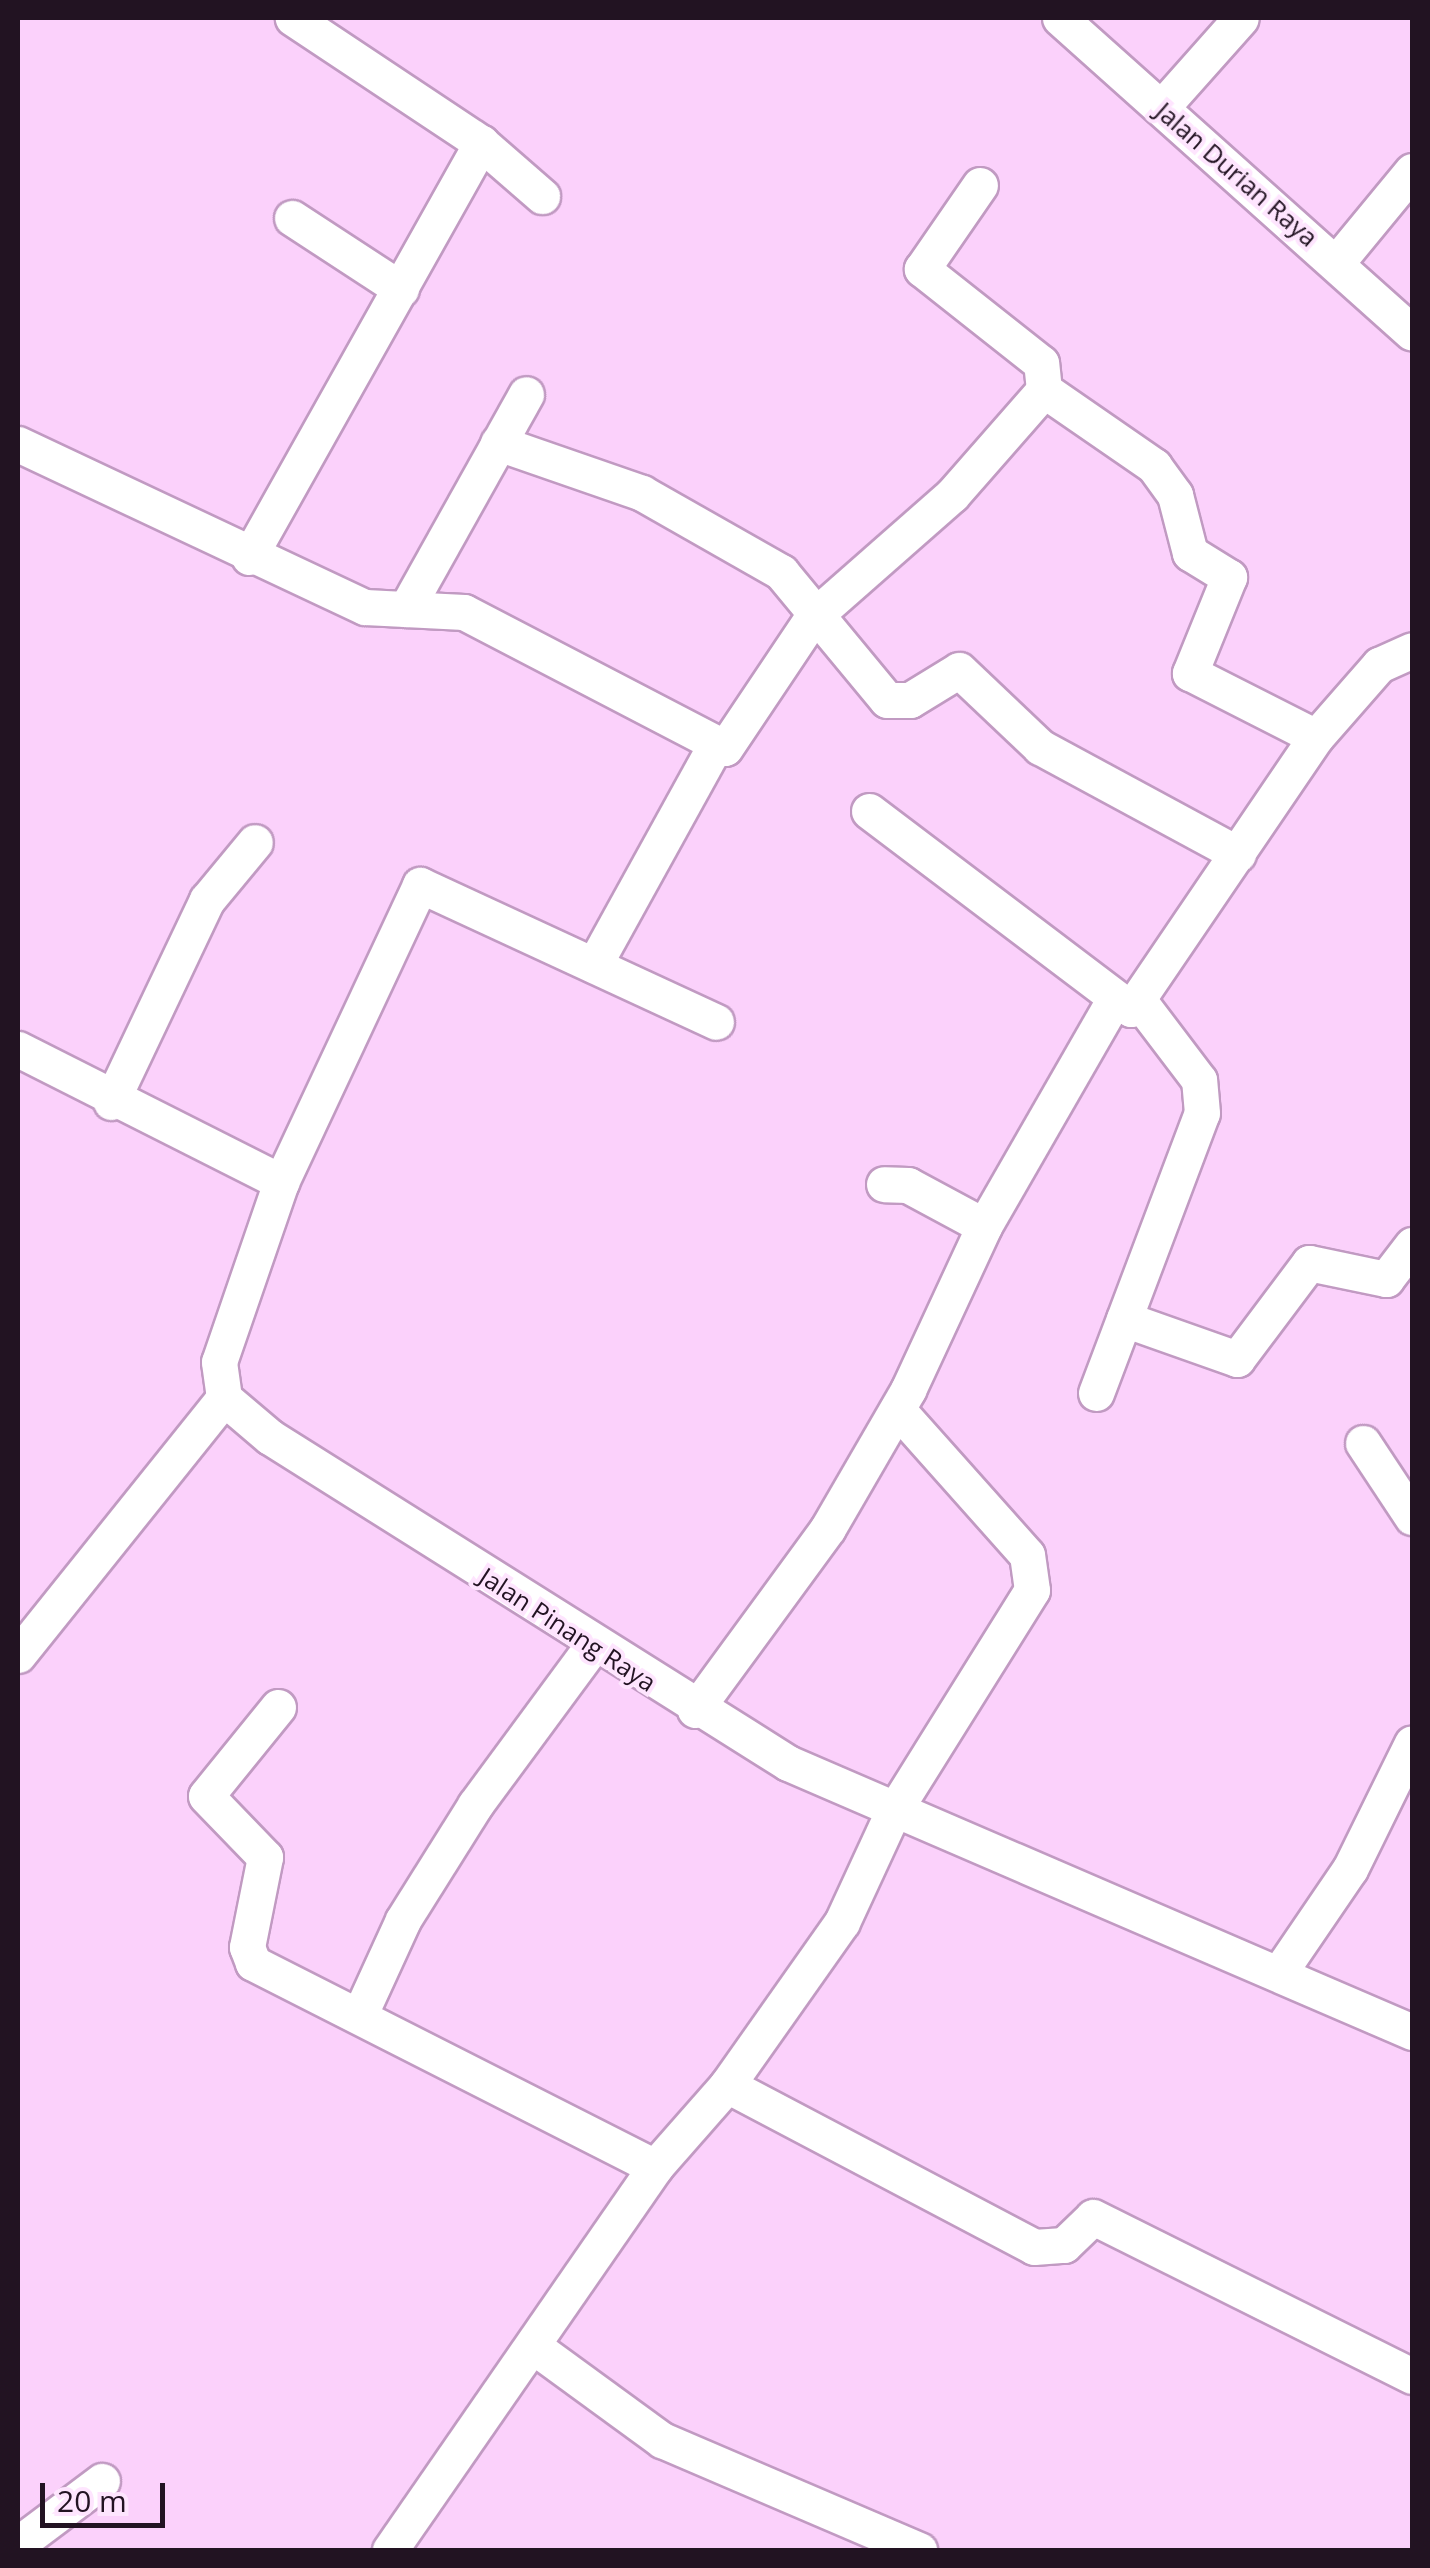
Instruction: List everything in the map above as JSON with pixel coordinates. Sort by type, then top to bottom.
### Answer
[{"type":"street","points":[[294,18],[481,143],[542,196]]},
{"type":"street","name":"Jalan Durian Raya","points":[[1060,18],[1412,333]]},
{"type":"street","points":[[1161,108],[1241,18]]},
{"type":"street","points":[[249,556],[481,143]]},
{"type":"street","points":[[1337,262],[1412,171]]},
{"type":"street","points":[[18,444],[364,607],[464,612],[715,746],[734,742],[812,618],[952,495],[1044,390],[1041,363],[922,269],[980,185]]},
{"type":"street","points":[[292,218],[401,289]]},
{"type":"street","points":[[1044,390],[1154,466],[1175,495],[1190,553],[1229,577],[1190,673],[1316,737]]},
{"type":"street","points":[[406,609],[526,394]]},
{"type":"street","points":[[498,443],[642,493],[719,532],[781,572],[812,618],[887,700],[910,700],[959,670],[1040,747],[1238,854]]},
{"type":"street","points":[[695,1710],[828,1528],[897,1409],[984,1226],[1127,1000],[1238,854],[1316,737],[1379,665],[1412,650]]},
{"type":"street","points":[[594,965],[715,746]]},
{"type":"street","points":[[869,811],[1127,1000],[1199,1080],[1202,1113],[1096,1392]]},
{"type":"street","points":[[112,1102],[206,900],[255,842]]},
{"type":"street","points":[[18,1655],[224,1398],[219,1362],[230,1314],[281,1182],[420,885],[716,1022]]},
{"type":"street","points":[[18,1049],[112,1102],[281,1182]]},
{"type":"street","points":[[884,1184],[908,1185],[984,1226]]},
{"type":"street","points":[[1124,1319],[1237,1359],[1309,1263],[1386,1279],[1412,1245]]},
{"type":"street","name":"Jalan Pinang Raya","points":[[224,1398],[695,1710],[892,1814],[1281,1970],[1412,2032]]},
{"type":"street","points":[[390,2550],[538,2349],[655,2167],[728,2084],[842,1922],[892,1814],[1034,1576],[1027,1555],[897,1409]]},
{"type":"street","points":[[1363,1443],[1412,1517]]},
{"type":"street","points":[[360,2014],[402,1920],[475,1805],[592,1645]]},
{"type":"street","points":[[278,1707],[206,1796],[265,1857],[246,1947],[252,1962],[655,2167]]},
{"type":"street","points":[[1281,1970],[1350,1869],[1412,1743]]},
{"type":"street","points":[[728,2084],[1034,2247],[1064,2245],[1094,2217],[1412,2376]]},
{"type":"street","points":[[538,2349],[662,2440],[919,2550]]},
{"type":"street","points":[[18,2544],[102,2481]]}]
